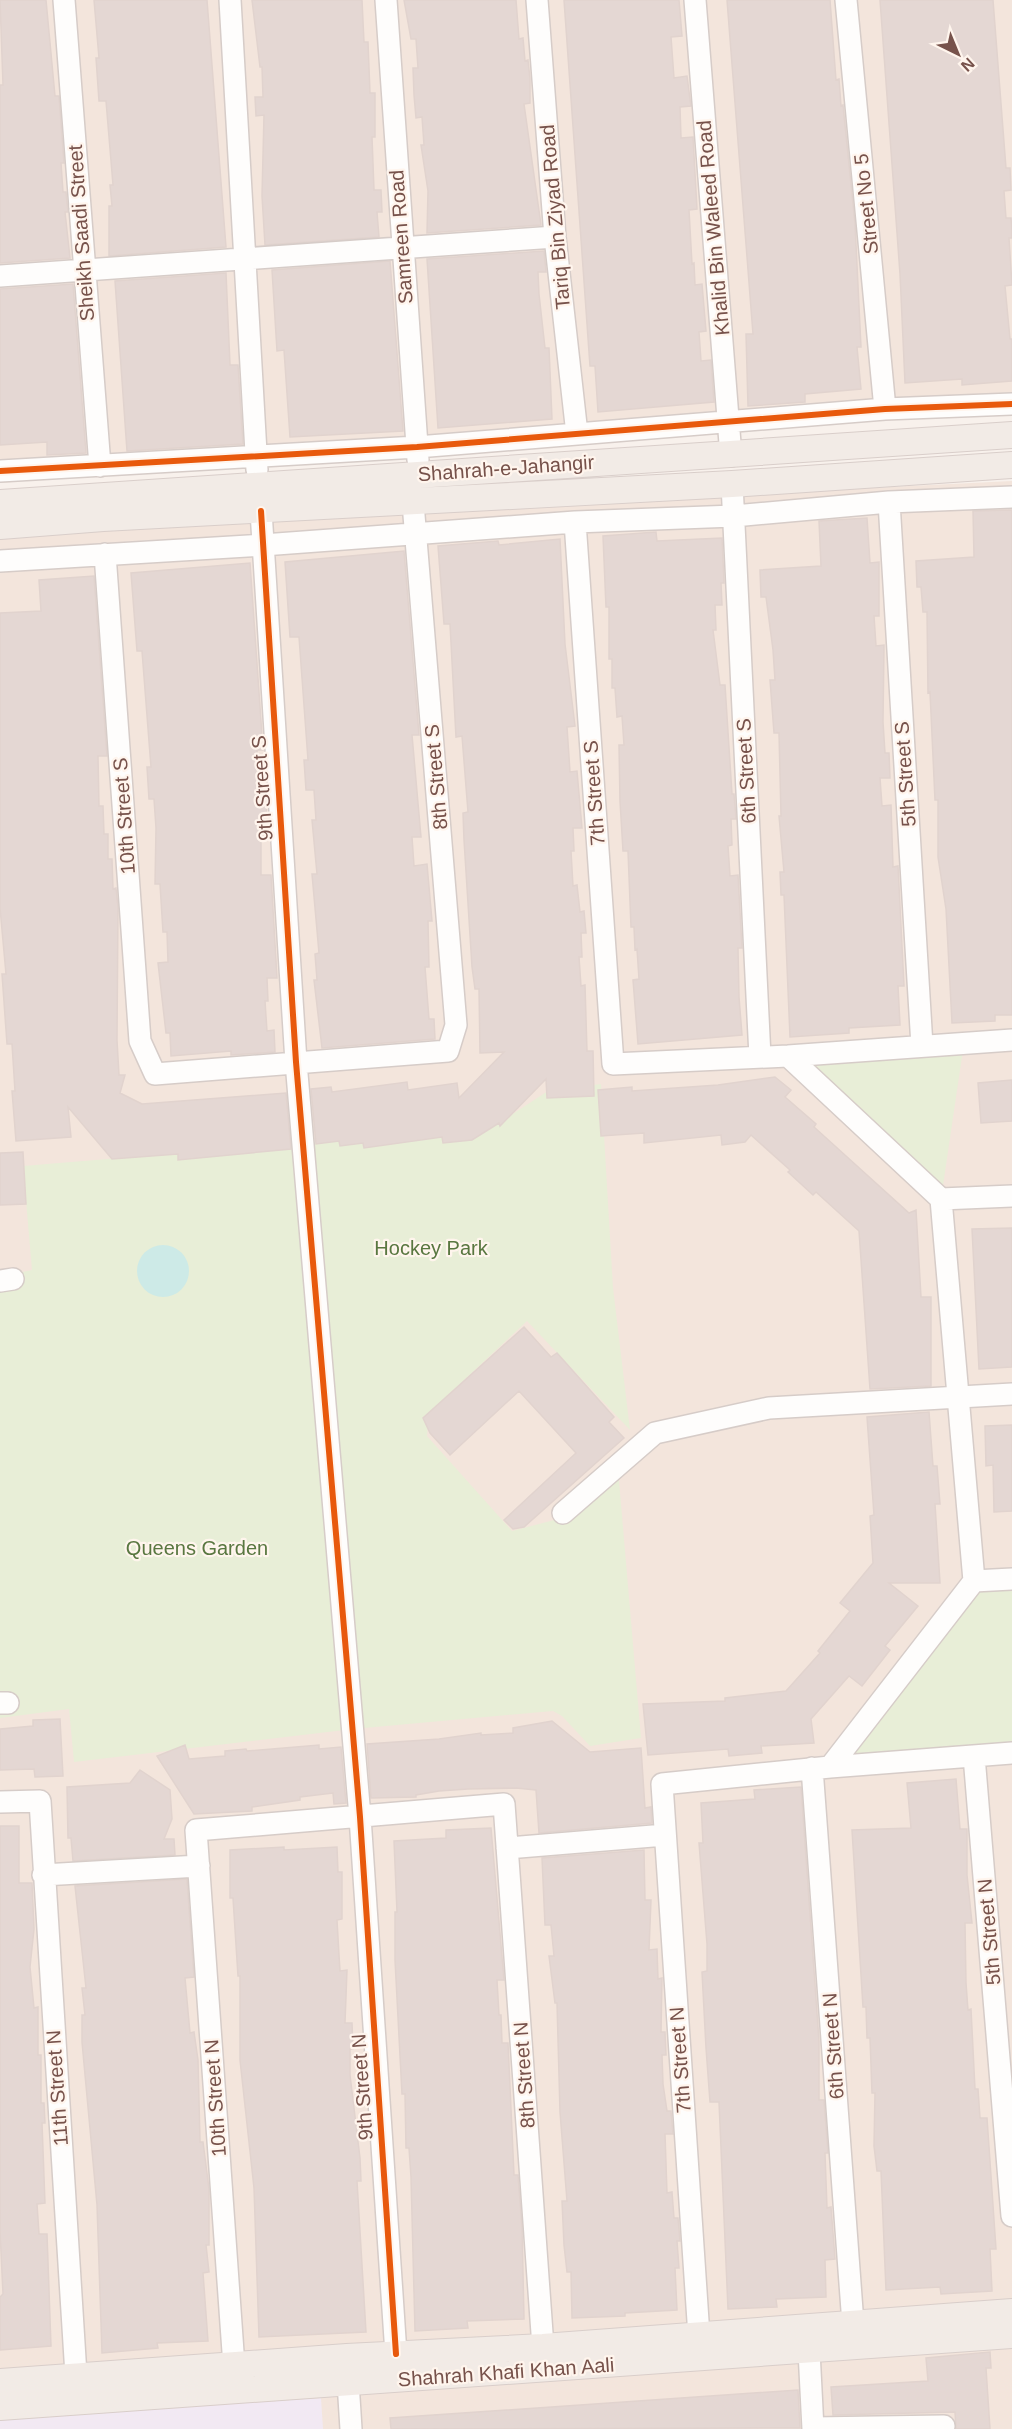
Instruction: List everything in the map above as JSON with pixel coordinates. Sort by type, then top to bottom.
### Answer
[{"type":"main road","name":"Shahrah-e-Jahangir","points":[[0,503],[419,474],[731,456],[886,442],[1012,435]]},
{"type":"main road","name":"Shahrah-e-Jahangir","points":[[0,526],[103,518],[732,484],[1012,465]]},
{"type":"main road","name":"Shahrah Khafi Khan Aali","points":[[0,2382],[360,2356],[543,2347],[1012,2312]]},
{"type":"main road","name":"Shahrah Khafi Khan Aali","points":[[0,2407],[1012,2335]]},
{"type":"main road","points":[[355,2382],[360,2356]]},
{"type":"main road","points":[[68,2402],[72,2376]]},
{"type":"street","name":"Sheikh Saadi Street","points":[[64,0],[83,270],[100,466]]},
{"type":"street","points":[[230,0],[258,486]]},
{"type":"street","name":"Samreen Road","points":[[386,0],[401,246],[419,474]]},
{"type":"street","name":"Tariq Bin Ziyad Road","points":[[537,0],[555,237],[577,434]]},
{"type":"street","name":"Khalid Bin Waleed Road","points":[[695,0],[731,456]]},
{"type":"street","name":"Street No 5","points":[[846,0],[885,409]]},
{"type":"street","points":[[0,276],[401,246],[555,237]]},
{"type":"street","points":[[0,471],[256,458],[885,409],[1012,404]]},
{"type":"street","name":"6th Street S","points":[[732,484],[760,1057]]},
{"type":"street","points":[[0,561],[263,546],[575,522],[734,516],[889,502],[1012,497]]},
{"type":"street","name":"8th Street S","points":[[296,1062],[448,1051],[456,1025],[413,502]]},
{"type":"street","name":"5th Street S","points":[[889,502],[922,1046]]},
{"type":"street","name":"9th Street S","points":[[261,511],[296,1062],[360,1817]]},
{"type":"street","name":"7th Street S","points":[[575,522],[613,1064],[760,1057]]},
{"type":"street","name":"10th Street S","points":[[105,554],[140,1041],[155,1074],[296,1062]]},
{"type":"street","points":[[760,1057],[1012,1040]]},
{"type":"street","points":[[788,1056],[941,1199],[960,1398],[974,1581],[821,1767]]},
{"type":"street","points":[[941,1199],[1012,1197]]},
{"type":"street","points":[[562,1513],[656,1433],[769,1408],[1012,1394]]},
{"type":"street","points":[[974,1581],[1012,1579]]},
{"type":"street","points":[[821,1767],[1012,1753]]},
{"type":"street","name":"5th Street N","points":[[974,1756],[1012,2216]]},
{"type":"street","name":"7th Street N","points":[[699,2336],[662,1784],[821,1767]]},
{"type":"street","name":"6th Street N","points":[[821,1767],[854,2324]]},
{"type":"street","name":"11th Street N","points":[[0,1802],[40,1801],[42,1875],[72,2376]]},
{"type":"street","name":"8th Street N","points":[[360,1817],[504,1804],[543,2347]]},
{"type":"street","name":"10th Street N","points":[[234,2366],[196,1830],[360,1817]]},
{"type":"street","name":"9th Street N","points":[[360,1817],[396,2354]]},
{"type":"street","points":[[507,1848],[665,1835]]},
{"type":"street","points":[[42,1875],[199,1866]]},
{"type":"street","points":[[809,2351],[813,2429],[944,2426]]},
{"type":"street","points":[[351,2429],[355,2382]]},
{"type":"shaded area","points":[[0,0],[1012,0],[1012,400],[0,483]]},
{"type":"shaded area","points":[[1012,481],[1012,2316],[0,2381],[0,531]]},
{"type":"shaded area","points":[[1012,2326],[1012,2429],[0,2429],[0,2401]]},
{"type":"shaded area","points":[[321,2398],[323,2429],[0,2429],[0,2419]]},
{"type":"green space","points":[[964,1043],[941,1199],[788,1056]]},
{"type":"green space","points":[[601,1084],[613,1288],[630,1430],[527,1321],[429,1413],[427,1436],[512,1531],[562,1518],[618,1469],[641,1738],[590,1746],[562,1716],[553,1711],[353,1729],[74,1762],[69,1709],[0,1718],[0,1277],[32,1270],[23,1166],[303,1143],[505,1119],[548,1091]]},
{"type":"green space","points":[[1012,1579],[1012,1753],[830,1767],[974,1581]]},
{"type":"water","points":[[158,1245],[168,1245],[182,1252],[189,1271],[182,1290],[168,1297],[158,1297],[148,1293],[141,1286],[137,1276],[137,1266],[141,1256],[148,1249]]},
{"type":"building","points":[[0,0],[46,0],[55,96],[59,96],[64,163],[61,163],[63,192],[66,192],[68,212],[65,212],[70,258],[0,263],[0,85],[3,85]]},
{"type":"building","points":[[94,0],[207,0],[226,247],[109,256],[109,206],[112,206],[110,185],[113,185],[106,101],[99,101],[96,58],[99,58]]},
{"type":"building","points":[[252,0],[362,0],[364,42],[368,42],[370,93],[375,93],[375,137],[372,137],[374,190],[381,190],[382,212],[377,212],[379,237],[265,245],[262,196],[264,115],[256,116],[255,97],[263,97],[262,67],[260,67]]},
{"type":"building","points":[[404,0],[516,0],[519,39],[523,38],[525,61],[528,60],[530,103],[524,104],[541,225],[427,233],[428,191],[421,145],[424,145],[422,117],[416,118],[414,95],[413,68],[418,68],[416,39],[411,39]]},
{"type":"building","points":[[564,0],[679,0],[682,36],[671,37],[674,78],[687,76],[691,106],[680,107],[681,138],[693,137],[697,209],[689,210],[692,264],[694,263],[695,285],[702,284],[706,331],[699,332],[701,361],[711,360],[714,402],[598,412],[595,366],[590,366]]},
{"type":"building","points":[[727,0],[830,0],[836,80],[839,79],[841,106],[843,105],[855,224],[861,347],[857,347],[861,389],[805,394],[805,402],[748,406],[746,334],[753,334]]},
{"type":"building","points":[[880,0],[993,0],[1006,168],[1010,168],[1011,190],[1004,191],[1006,218],[1011,218],[1012,231],[1012,238],[1009,238],[1012,285],[1005,286],[1010,339],[1012,339],[1012,381],[962,385],[962,379],[905,383],[900,274]]},
{"type":"building","points":[[544,251],[546,272],[538,272],[539,294],[545,348],[549,348],[552,419],[438,428],[427,259]]},
{"type":"building","points":[[390,261],[403,431],[290,437],[284,350],[277,351],[272,270]]},
{"type":"building","points":[[226,273],[230,365],[238,365],[243,444],[127,451],[115,281]]},
{"type":"building","points":[[73,284],[86,453],[47,455],[47,442],[0,445],[0,289]]},
{"type":"building","points":[[1012,510],[1012,1015],[995,1015],[995,1021],[952,1023],[946,909],[938,857],[938,800],[935,800],[930,692],[928,693],[927,612],[923,612],[921,587],[917,587],[916,561],[974,557],[973,511]]},
{"type":"building","points":[[867,518],[870,563],[879,562],[879,616],[874,616],[876,646],[884,645],[883,722],[885,753],[889,753],[890,778],[880,778],[882,806],[891,805],[893,867],[898,866],[904,986],[898,986],[900,1025],[849,1028],[849,1033],[790,1037],[784,895],[781,895],[780,872],[784,872],[779,816],[781,816],[779,733],[774,733],[770,680],[775,680],[773,650],[766,597],[761,597],[760,570],[821,566],[819,521]]},
{"type":"building","points":[[656,532],[657,541],[722,538],[724,583],[721,583],[722,605],[715,605],[716,630],[713,630],[720,685],[725,685],[732,794],[734,794],[736,819],[731,819],[732,845],[728,846],[730,876],[738,875],[742,948],[738,948],[742,1035],[638,1044],[633,980],[639,979],[637,949],[635,950],[634,927],[631,927],[628,851],[623,851],[620,801],[619,745],[624,745],[622,716],[617,717],[615,688],[612,688],[612,659],[609,659],[609,607],[606,607],[603,536]]},
{"type":"building","points":[[560,539],[565,644],[575,726],[567,727],[570,772],[577,771],[582,828],[573,828],[574,851],[571,851],[573,886],[577,885],[580,912],[584,911],[586,933],[581,933],[582,957],[579,957],[581,986],[585,985],[587,1051],[593,1051],[594,1096],[547,1098],[546,1079],[500,1126],[499,1123],[472,1140],[443,1143],[442,1137],[364,1148],[363,1143],[340,1146],[339,1141],[316,1144],[311,1089],[331,1087],[332,1092],[407,1082],[408,1090],[457,1083],[459,1098],[504,1052],[480,1053],[479,989],[475,989],[472,967],[464,840],[463,813],[468,812],[462,736],[456,737],[450,624],[444,624],[438,546],[498,541],[499,545]]},
{"type":"building","points":[[404,551],[419,735],[412,735],[421,837],[412,837],[414,866],[427,864],[432,921],[428,921],[429,967],[425,967],[429,1019],[434,1019],[435,1039],[322,1048],[314,980],[317,980],[315,954],[319,953],[312,874],[317,874],[312,820],[316,820],[314,790],[306,790],[304,760],[308,760],[299,637],[290,637],[285,562]]},
{"type":"building","points":[[250,563],[263,750],[257,750],[259,792],[265,791],[267,818],[261,818],[261,875],[271,875],[277,978],[267,978],[268,1001],[265,1001],[267,1031],[274,1030],[275,1052],[231,1055],[231,1051],[171,1056],[170,1033],[166,1033],[158,963],[168,962],[167,932],[163,932],[160,884],[155,884],[154,799],[149,799],[147,767],[151,767],[142,651],[137,651],[131,573]]},
{"type":"building","points":[[94,576],[107,756],[98,756],[99,806],[103,806],[104,834],[108,834],[108,859],[112,859],[113,889],[116,888],[118,907],[117,1040],[119,1075],[125,1075],[120,1093],[142,1104],[286,1093],[291,1149],[178,1160],[178,1154],[112,1159],[68,1107],[71,1137],[16,1141],[12,1091],[15,1091],[12,1044],[7,1044],[2,974],[6,974],[0,908],[0,613],[41,611],[39,580]]},
{"type":"building","points":[[775,1077],[791,1090],[785,1097],[816,1124],[814,1127],[909,1213],[916,1210],[921,1297],[931,1297],[931,1386],[870,1389],[859,1231],[816,1192],[813,1195],[788,1172],[790,1170],[751,1135],[745,1142],[722,1145],[721,1135],[644,1143],[644,1133],[601,1136],[598,1090],[632,1087],[632,1091],[718,1085]]},
{"type":"building","points":[[1012,1080],[1012,1121],[981,1123],[978,1083]]},
{"type":"building","points":[[23,1152],[26,1204],[0,1205],[0,1153]]},
{"type":"building","points":[[1012,1228],[1012,1367],[979,1369],[972,1229]]},
{"type":"building","points":[[524,1327],[551,1357],[557,1353],[614,1417],[609,1422],[624,1438],[524,1527],[513,1529],[504,1520],[576,1453],[519,1391],[450,1455],[430,1433],[423,1418]]},
{"type":"building","points":[[929,1412],[933,1466],[937,1466],[940,1504],[935,1504],[940,1583],[889,1583],[918,1606],[885,1646],[890,1650],[862,1686],[849,1676],[811,1719],[814,1743],[761,1746],[762,1753],[729,1756],[728,1749],[648,1755],[643,1704],[725,1701],[725,1698],[786,1691],[820,1653],[818,1651],[850,1611],[840,1603],[873,1563],[870,1516],[874,1515],[867,1417]]},
{"type":"building","points":[[1012,1425],[1012,1511],[994,1512],[993,1465],[986,1466],[985,1426]]},
{"type":"building","points":[[60,1719],[63,1776],[35,1777],[34,1769],[0,1770],[0,1729],[33,1726],[33,1720]]},
{"type":"building","points":[[552,1721],[590,1752],[641,1748],[645,1808],[651,1807],[652,1823],[539,1833],[536,1790],[516,1788],[439,1791],[416,1795],[416,1797],[371,1798],[367,1744],[439,1739],[481,1733],[481,1735],[513,1733],[513,1728]]},
{"type":"building","points":[[185,1745],[189,1759],[225,1756],[225,1751],[246,1749],[247,1751],[319,1745],[319,1749],[341,1747],[346,1803],[334,1804],[333,1793],[252,1807],[252,1811],[194,1814],[157,1756]]},
{"type":"building","points":[[140,1770],[170,1790],[172,1819],[164,1839],[174,1839],[175,1855],[73,1861],[71,1838],[68,1838],[67,1787],[130,1783]]},
{"type":"building","points":[[956,1779],[960,1829],[967,1829],[967,1875],[972,1923],[965,1923],[966,1983],[968,2010],[971,2009],[975,2089],[978,2089],[980,2118],[987,2118],[996,2249],[990,2249],[992,2291],[941,2294],[940,2287],[886,2290],[881,2171],[877,2171],[874,2146],[875,2093],[872,2093],[870,2038],[867,2038],[866,2007],[863,2007],[852,1830],[911,1828],[907,1783]]},
{"type":"building","points":[[801,1787],[819,2041],[819,2100],[824,2100],[828,2153],[825,2153],[827,2208],[831,2207],[835,2259],[825,2260],[826,2297],[776,2299],[777,2307],[728,2309],[719,2102],[710,2102],[706,2048],[702,1972],[707,1971],[707,1944],[699,1843],[703,1843],[701,1803],[755,1799],[754,1790]]},
{"type":"building","points":[[0,1826],[19,1826],[19,1883],[32,1883],[34,1929],[30,1967],[34,2008],[38,2007],[38,2055],[41,2055],[41,2103],[44,2103],[45,2123],[42,2123],[45,2203],[37,2204],[39,2234],[47,2234],[51,2346],[0,2350],[0,2297],[3,2294],[0,2231]]},
{"type":"building","points":[[491,1828],[504,1980],[497,1980],[499,2015],[501,2015],[502,2043],[508,2043],[514,2175],[518,2175],[522,2226],[524,2319],[467,2321],[468,2328],[415,2331],[411,2177],[409,2148],[406,2148],[405,2094],[402,2094],[395,1960],[395,1912],[397,1912],[394,1841],[446,1838],[446,1830]]},
{"type":"building","points":[[284,1847],[284,1850],[337,1847],[338,1872],[342,1872],[342,1919],[337,1920],[340,1971],[347,1970],[345,2023],[352,2023],[353,2049],[350,2049],[350,2075],[360,2158],[361,2181],[357,2181],[366,2332],[259,2337],[254,2188],[240,2060],[240,1976],[238,1976],[233,1898],[230,1898],[230,1850]]},
{"type":"building","points":[[644,1850],[645,1900],[651,1900],[649,1950],[657,1949],[658,1979],[662,1978],[661,2032],[665,2032],[666,2055],[662,2055],[663,2084],[667,2111],[671,2111],[673,2134],[665,2134],[667,2193],[672,2192],[674,2218],[678,2218],[680,2241],[677,2241],[679,2268],[675,2268],[677,2310],[625,2313],[625,2316],[572,2318],[571,2272],[567,2272],[564,2245],[562,2201],[567,2201],[560,2112],[557,2003],[555,2003],[549,1956],[554,1956],[551,1925],[545,1925],[542,1858]]},
{"type":"building","points":[[187,1879],[194,1977],[185,1978],[190,2033],[194,2032],[198,2060],[200,2142],[203,2142],[209,2189],[209,2245],[206,2245],[209,2272],[203,2273],[208,2341],[157,2343],[158,2348],[102,2353],[97,2205],[82,2042],[82,2015],[85,2015],[82,1988],[86,1988],[75,1886]]},
{"type":"building","points":[[990,2352],[991,2368],[986,2368],[990,2429],[956,2429],[955,2412],[833,2415],[831,2387],[928,2381],[926,2358]]},
{"type":"building","points":[[798,2390],[800,2428],[391,2429],[390,2418]]},
{"type":"cycle path","points":[[0,471],[417,447],[885,409],[1012,404]]},
{"type":"cycle path","points":[[261,511],[296,1062],[360,1817],[396,2354]]},
{"type":"park label","name":"Hockey Park","points":[[431,1248]]},
{"type":"park label","name":"Queens Garden","points":[[197,1548]]}]
